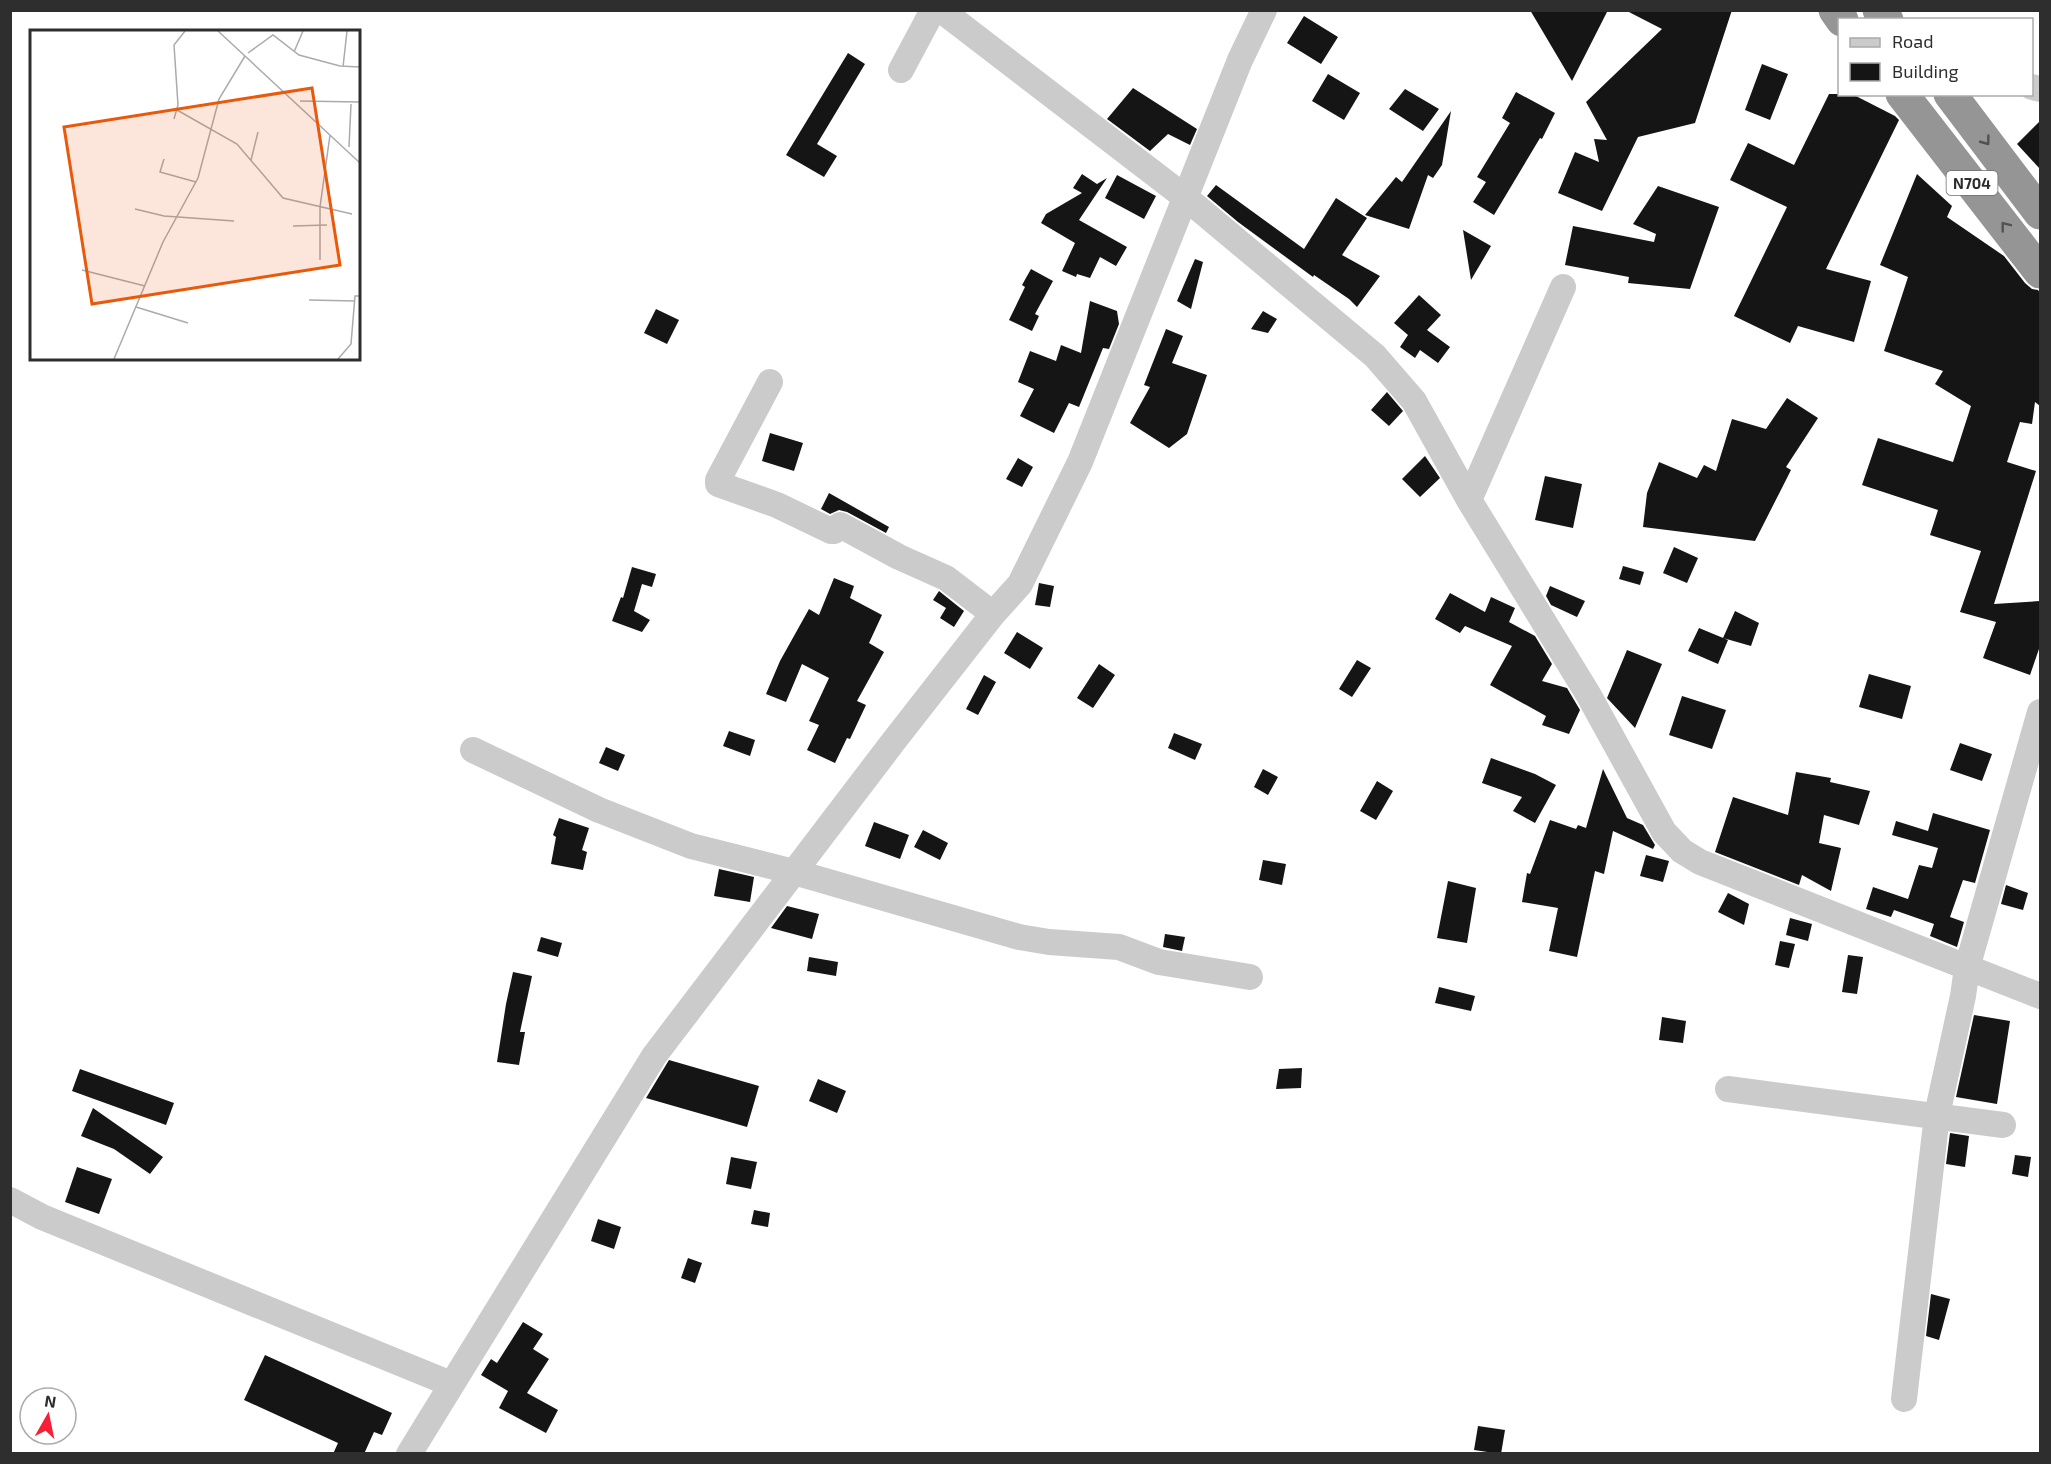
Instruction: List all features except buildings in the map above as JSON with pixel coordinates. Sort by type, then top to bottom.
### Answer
[{"type":"highway","name":"N704","points":[[1904,96],[2040,272]]},
{"type":"highway","name":"N704","points":[[1952,96],[2040,213]]},
{"type":"street","points":[[901,70],[933,10]]},
{"type":"street","points":[[941,10],[1186,198],[1375,357],[1414,401],[1469,500],[1588,694],[1664,832],[1682,851],[1700,862],[2040,996]]},
{"type":"street","points":[[409,1454],[654,1056],[993,614],[1020,584],[1080,462],[1240,60],[1264,10]]},
{"type":"street","points":[[1469,500],[1563,287]]},
{"type":"street","points":[[770,382],[718,480],[718,484],[777,505],[831,531],[840,525],[899,558],[946,578],[993,614]]},
{"type":"street","points":[[1904,1398],[1937,1115],[1967,968],[2040,712]]},
{"type":"street","points":[[473,750],[599,810],[691,846],[794,872],[1019,937],[1119,948],[1159,962],[1250,977]]},
{"type":"street","points":[[1728,1089],[2003,1125]]},
{"type":"street","points":[[10,1200],[42,1217],[451,1384]]}]
